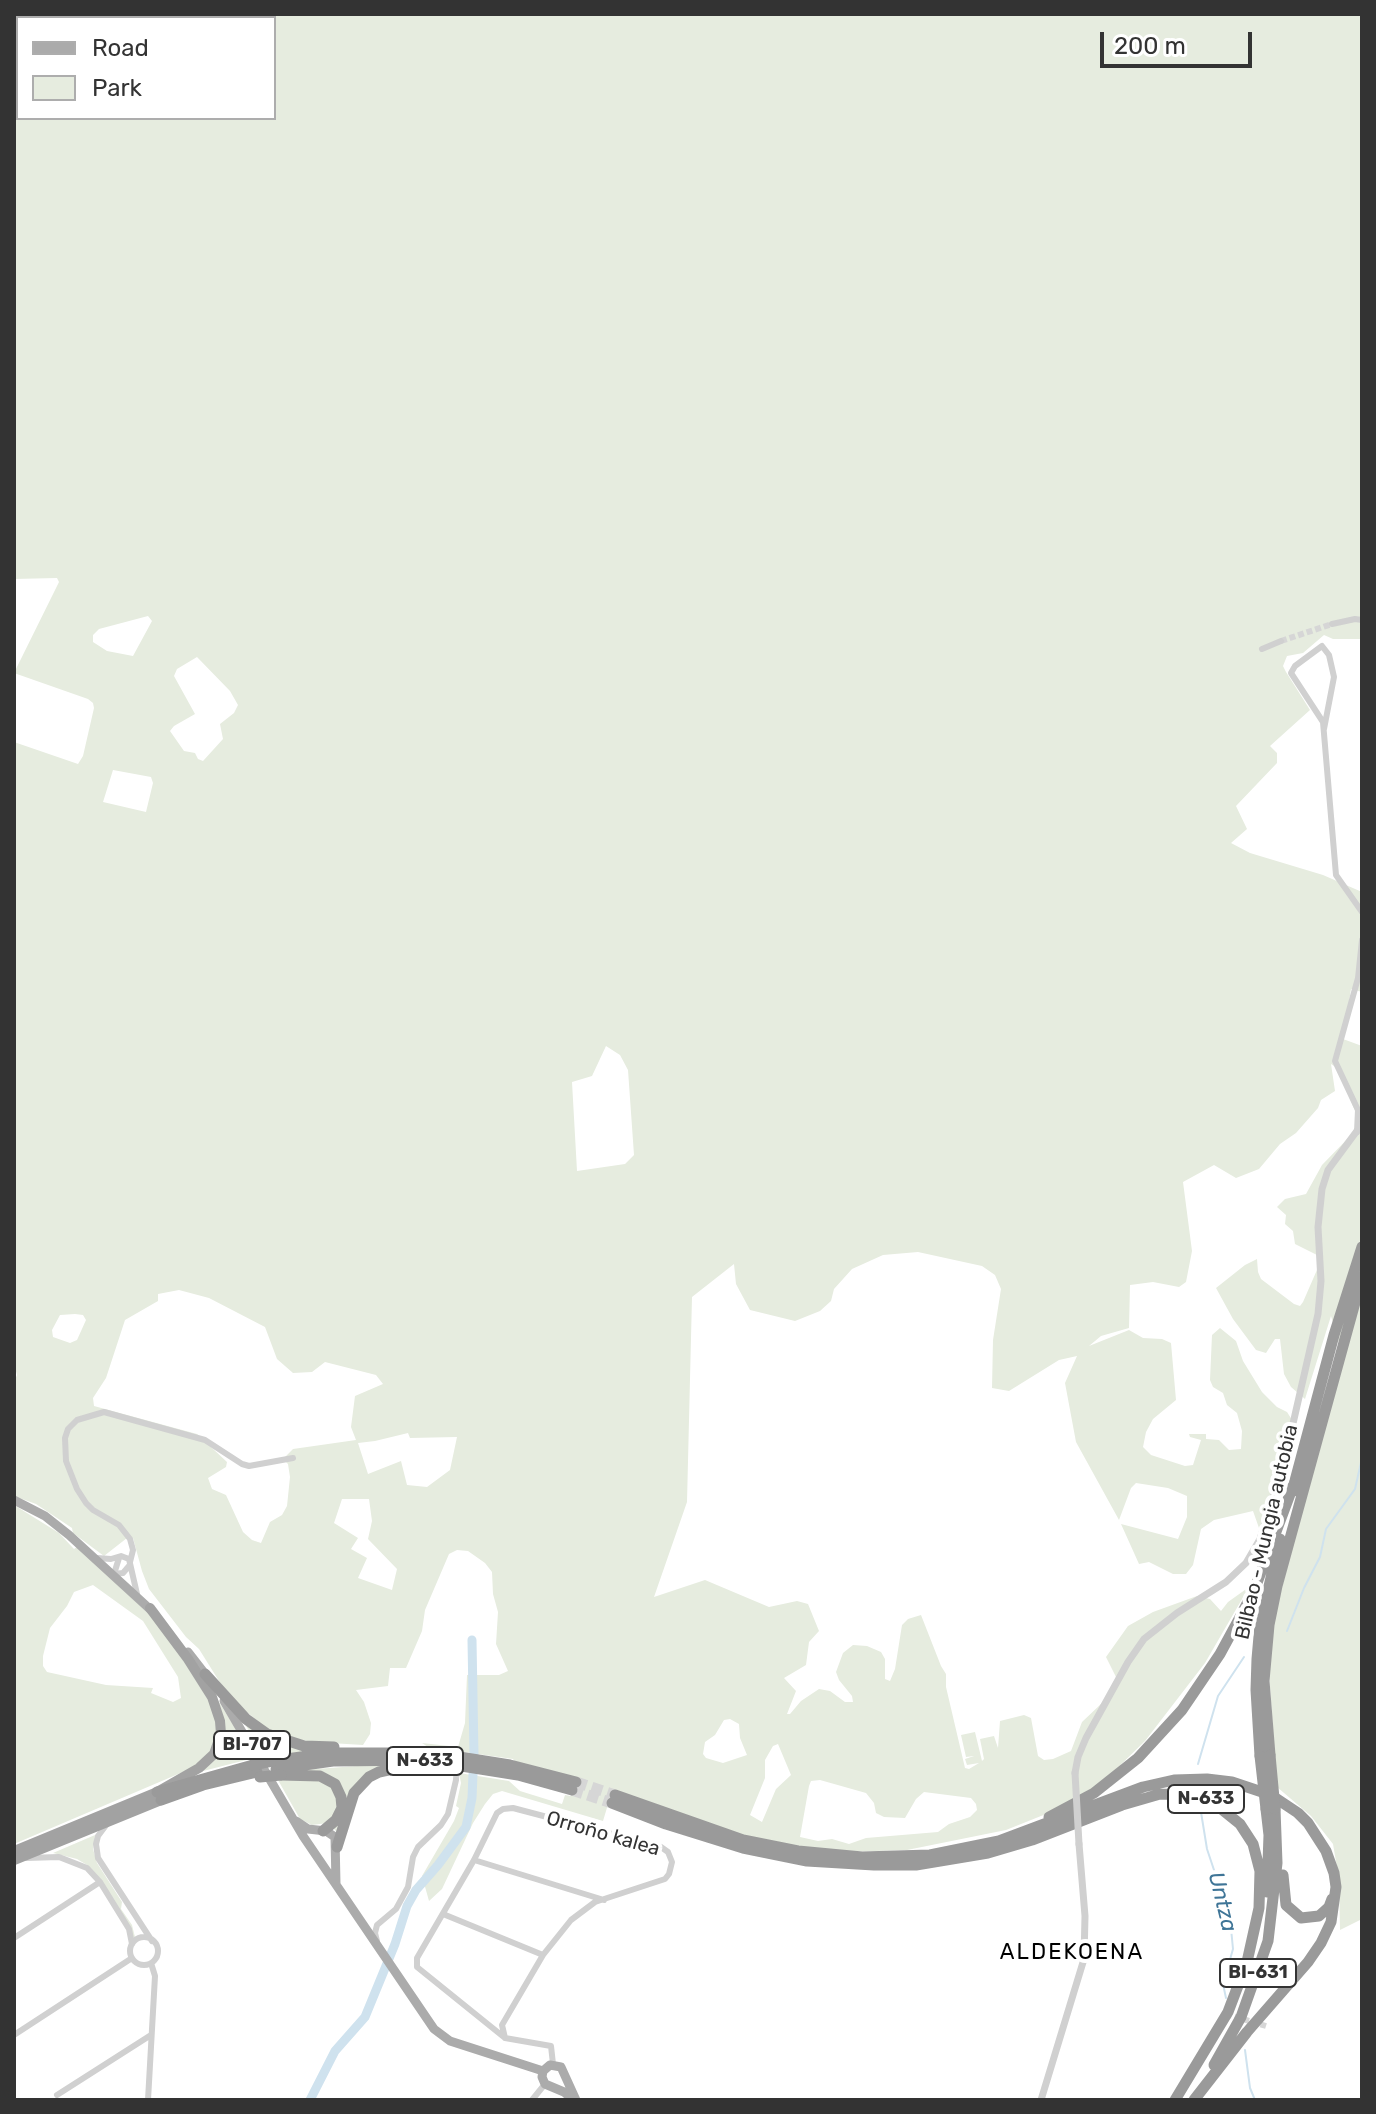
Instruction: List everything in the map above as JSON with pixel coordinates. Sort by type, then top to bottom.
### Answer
[{"type":"highway","name":"Bilbao - Mungia autobia","points":[[1182,2100],[1233,2015],[1254,1960],[1265,1910],[1270,1809],[1256,1690],[1260,1625],[1293,1486],[1362,1247]]},
{"type":"highway","name":"Bilbao - Mungia autobia","points":[[1265,1756],[1264,1681],[1269,1625],[1362,1277]]},
{"type":"highway","points":[[922,1854],[995,1837],[1043,1820],[1094,1793],[1138,1758],[1182,1710],[1220,1654],[1255,1588],[1293,1486]]},
{"type":"highway","points":[[15,1857],[117,1817],[159,1796],[208,1762],[218,1746],[220,1721],[212,1697],[150,1608]]},
{"type":"highway","points":[[205,1674],[246,1719],[279,1739],[304,1746],[382,1747],[434,1753]]},
{"type":"highway","name":"N-633","points":[[159,1796],[257,1771],[276,1769],[333,1761],[424,1760],[574,1786],[510,1765],[434,1753],[330,1753],[276,1769]]},
{"type":"highway","points":[[336,1849],[354,1793],[379,1772],[413,1768],[518,1775]]},
{"type":"highway","points":[[276,1769],[320,1776],[335,1784],[342,1808],[336,1820],[321,1831]]},
{"type":"highway","name":"N-633","points":[[159,1796],[257,1771]]},
{"type":"highway","name":"N-633","points":[[1175,2100],[1228,2012],[1247,1962],[1257,1920],[1260,1889],[1257,1858],[1247,1834],[1224,1809],[1192,1795],[1160,1794],[988,1853],[916,1865],[874,1865],[807,1861],[743,1848],[666,1824],[614,1799],[743,1840],[778,1848],[862,1857],[944,1853],[999,1841],[1160,1782],[1199,1779],[1232,1782],[1271,1795],[1298,1813],[1318,1835],[1331,1866]]},
{"type":"highway","points":[[15,1857],[159,1796]]},
{"type":"highway","name":"Bilbao - Mungia autobia","points":[[1193,2100],[1241,2017],[1261,1964],[1273,1911],[1277,1831],[1270,1809]]},
{"type":"highway","name":"N-633","points":[[874,1865],[951,1857],[987,1849],[1066,1818]]},
{"type":"highway","points":[[1277,1831],[1282,1852],[1284,1896],[1293,1913],[1301,1918],[1313,1918],[1329,1907],[1333,1888],[1331,1866]]},
{"type":"highway","points":[[1193,2100],[1321,1943],[1335,1906],[1336,1887],[1331,1866]]},
{"type":"main road","name":"BI-707","points":[[14,1500],[45,1516],[97,1558],[150,1608],[205,1674],[352,1909]]},
{"type":"main road","points":[[294,1819],[308,1829],[330,1832],[335,1837],[336,1884]]},
{"type":"main road","points":[[321,1831],[312,1840],[315,1852],[326,1856],[336,1849]]},
{"type":"main road","points":[[352,1909],[426,2019],[444,2039],[543,2071]]},
{"type":"main road","points":[[553,2064],[561,2067],[574,2100],[550,2086],[542,2077],[543,2071],[553,2064]]},
{"type":"main road","points":[[550,2086],[562,2085],[565,2074]]},
{"type":"street","points":[[1332,624],[1362,620]]},
{"type":"street","points":[[1262,649],[1281,641]]},
{"type":"street","points":[[1324,729],[1334,677],[1329,655],[1322,646],[1295,666],[1291,673],[1323,722],[1336,875],[1362,912]]},
{"type":"street","points":[[1357,1134],[1358,1110],[1335,1061],[1358,978],[1362,940]]},
{"type":"street","points":[[1041,2100],[1084,1959],[1075,1773],[1078,1757],[1136,1649],[1157,1627],[1237,1573],[1260,1539],[1284,1463],[1318,1314],[1322,1189],[1328,1170],[1362,1124]]},
{"type":"street","points":[[139,1597],[130,1564],[132,1544],[114,1521],[93,1510],[77,1489],[66,1461],[64,1446],[68,1429],[77,1420],[104,1412],[205,1440],[249,1466],[293,1458]]},
{"type":"street","points":[[127,1535],[127,1545],[114,1574],[123,1573],[130,1564]]},
{"type":"street","points":[[97,1558],[120,1557],[130,1564]]},
{"type":"street","points":[[386,1959],[375,1933],[380,1921],[401,1902],[418,1847],[448,1814],[456,1780]]},
{"type":"street","name":"Orroño kalea","points":[[474,1860],[497,1813],[507,1808],[661,1847],[668,1852],[672,1862],[665,1879],[595,1902],[571,1920],[543,1955],[502,2025],[505,2038]]},
{"type":"street","points":[[117,1817],[103,1827],[96,1852],[102,1867],[157,1952],[151,1963],[155,1976],[148,2100]]},
{"type":"street","points":[[15,1857],[71,1860],[87,1868],[100,1882],[129,1929],[132,1958]]},
{"type":"street","points":[[553,2064],[553,2049],[547,2043],[505,2038],[420,1971],[417,1958],[474,1860],[604,1900]]},
{"type":"street","points":[[14,1938],[100,1882]]},
{"type":"street","points":[[352,1909],[367,1922],[380,1921]]},
{"type":"street","points":[[443,1914],[543,1955]]},
{"type":"street","points":[[132,1944],[142,1938],[152,1941]]},
{"type":"street","points":[[132,1958],[142,1965],[151,1963]]},
{"type":"street","points":[[14,2035],[132,1958]]},
{"type":"street","points":[[57,2095],[151,2035]]},
{"type":"street","points":[[532,2100],[550,2086]]},
{"type":"green space","points":[[14,14],[1362,14],[1362,639],[1333,639],[1324,635],[1303,653],[1287,656],[1283,666],[1310,710],[1270,746],[1277,753],[1277,763],[1236,806],[1247,829],[1231,843],[1250,853],[1323,875],[1362,892],[1362,992],[1351,989],[1343,1039],[1362,1046],[1362,1919],[1340,1930],[1339,1879],[1333,1844],[1311,1816],[1277,1787],[1269,1673],[1275,1614],[1343,1356],[1331,1316],[1305,1399],[1291,1387],[1284,1374],[1280,1339],[1275,1339],[1266,1353],[1256,1350],[1233,1319],[1216,1288],[1257,1259],[1261,1279],[1294,1304],[1300,1306],[1303,1302],[1320,1263],[1319,1256],[1295,1244],[1293,1231],[1285,1224],[1286,1215],[1277,1207],[1285,1199],[1306,1194],[1322,1165],[1355,1131],[1358,1118],[1337,1068],[1331,1064],[1335,1091],[1321,1100],[1318,1108],[1296,1133],[1280,1144],[1259,1169],[1236,1178],[1214,1165],[1183,1182],[1192,1251],[1186,1282],[1179,1287],[1153,1282],[1130,1285],[1129,1328],[1101,1336],[1089,1346],[1129,1330],[1143,1338],[1171,1343],[1176,1400],[1153,1419],[1146,1432],[1143,1447],[1151,1455],[1185,1466],[1193,1465],[1201,1440],[1189,1434],[1206,1434],[1206,1439],[1219,1440],[1229,1450],[1241,1449],[1242,1431],[1237,1413],[1227,1405],[1223,1393],[1213,1387],[1210,1380],[1212,1335],[1220,1328],[1236,1341],[1243,1361],[1262,1392],[1287,1412],[1294,1423],[1297,1433],[1265,1545],[1253,1511],[1214,1520],[1201,1529],[1193,1565],[1186,1574],[1173,1574],[1149,1562],[1139,1564],[1121,1524],[1178,1539],[1187,1517],[1187,1496],[1168,1488],[1136,1483],[1131,1488],[1119,1520],[1076,1442],[1065,1383],[1077,1356],[1059,1360],[1009,1391],[992,1388],[993,1340],[1001,1289],[995,1275],[982,1266],[918,1252],[883,1255],[852,1269],[834,1289],[831,1301],[820,1311],[795,1321],[750,1310],[736,1284],[734,1264],[692,1297],[687,1502],[654,1597],[705,1580],[769,1607],[797,1601],[808,1604],[819,1631],[809,1642],[806,1665],[784,1678],[796,1691],[787,1714],[819,1689],[830,1691],[845,1702],[853,1702],[836,1672],[843,1653],[853,1645],[867,1646],[881,1652],[885,1659],[885,1679],[890,1681],[902,1625],[908,1619],[921,1615],[946,1674],[946,1687],[965,1768],[979,1763],[967,1765],[965,1759],[974,1756],[966,1757],[961,1735],[975,1732],[982,1761],[980,1739],[994,1736],[998,1748],[1000,1721],[1024,1715],[1031,1718],[1038,1756],[1044,1760],[1053,1759],[1071,1751],[1082,1722],[1102,1703],[1117,1679],[1106,1657],[1128,1626],[1153,1612],[1197,1596],[1210,1599],[1221,1611],[1249,1587],[1205,1663],[1145,1741],[1103,1782],[1051,1812],[1006,1830],[907,1850],[842,1852],[790,1846],[727,1831],[612,1791],[603,1821],[502,1791],[493,1794],[485,1804],[442,1889],[429,1901],[422,1876],[459,1808],[456,1806],[461,1783],[459,1773],[509,1781],[520,1791],[562,1804],[565,1795],[571,1796],[577,1779],[513,1759],[428,1747],[422,1743],[458,1747],[465,1723],[467,1675],[499,1675],[508,1671],[496,1644],[498,1612],[492,1572],[485,1563],[468,1551],[457,1550],[449,1554],[425,1610],[422,1631],[406,1668],[390,1668],[388,1686],[356,1690],[371,1723],[370,1734],[363,1745],[314,1742],[288,1738],[267,1729],[229,1697],[199,1649],[149,1589],[133,1538],[127,1538],[104,1556],[73,1533],[72,1528],[36,1504],[14,1496],[14,1382],[17,1375],[14,1364],[14,742],[78,764],[83,756],[94,708],[88,699],[14,673],[59,582],[57,578],[14,579],[14,47],[16,120],[276,120],[276,16],[16,16],[16,19]],"holes":[[[148,616],[152,621],[133,656],[107,651],[93,642],[93,635],[99,629]],[[197,657],[230,691],[238,705],[234,713],[220,724],[223,739],[203,761],[195,753],[184,751],[170,731],[195,714],[174,676],[177,669]],[[113,770],[151,777],[153,783],[146,812],[103,802]],[[606,1046],[620,1055],[628,1070],[634,1155],[625,1164],[577,1171],[572,1082],[592,1076]],[[179,1290],[209,1298],[265,1327],[277,1359],[293,1373],[312,1372],[325,1362],[376,1375],[383,1384],[355,1396],[351,1427],[356,1440],[293,1449],[283,1459],[288,1464],[290,1477],[287,1506],[282,1515],[270,1522],[261,1543],[243,1532],[226,1495],[212,1489],[208,1478],[226,1467],[227,1462],[197,1434],[94,1406],[93,1398],[106,1378],[125,1320],[158,1301],[158,1294]],[[60,1315],[83,1315],[86,1320],[77,1340],[70,1343],[53,1337],[52,1330]],[[408,1433],[410,1438],[457,1437],[450,1470],[427,1487],[407,1485],[401,1461],[368,1474],[358,1443]],[[342,1499],[369,1499],[372,1521],[368,1539],[397,1569],[392,1590],[358,1578],[367,1558],[351,1549],[358,1538],[334,1523]],[[730,1719],[739,1724],[740,1738],[747,1755],[723,1763],[706,1758],[703,1754],[705,1742],[715,1735],[724,1720]],[[778,1744],[791,1775],[776,1789],[762,1822],[750,1815],[765,1778],[765,1760],[773,1746]],[[820,1780],[866,1793],[874,1803],[876,1813],[884,1817],[905,1818],[924,1792],[971,1798],[977,1810],[970,1817],[949,1824],[938,1832],[866,1838],[849,1844],[832,1839],[818,1841],[800,1837],[811,1781]]]},
{"type":"green space","points":[[14,1505],[59,1533],[74,1549],[77,1547],[148,1613],[168,1636],[214,1709],[218,1736],[207,1758],[197,1766],[14,1844]],"holes":[[[93,1585],[143,1621],[178,1677],[181,1698],[173,1702],[151,1693],[153,1688],[106,1685],[47,1672],[43,1666],[50,1628],[74,1592]]]},
{"type":"green space","points":[[209,1686],[254,1758],[203,1771],[221,1750]]},
{"type":"green space","points":[[237,1712],[251,1725],[326,1749],[266,1757]]},
{"type":"green space","points":[[384,1764],[366,1776],[338,1833],[333,1828],[341,1787],[288,1771]]},
{"type":"green space","points":[[322,1779],[336,1791],[337,1812],[328,1823],[312,1825],[300,1819],[278,1780]]},
{"type":"green space","points":[[95,1835],[93,1849],[97,1863],[122,1902],[121,1909],[132,1925],[135,1937],[87,1865],[53,1853]]},
{"type":"waterway","name":"Untza","points":[[1287,1631],[1320,1557],[1326,1529],[1355,1489],[1362,1458]]},
{"type":"waterway","points":[[472,1640],[474,1755]]},
{"type":"waterway","name":"Untza","points":[[1198,1764],[1218,1696],[1244,1657]]},
{"type":"waterway","points":[[310,2100],[335,2051],[365,2017],[416,1890],[466,1827],[473,1774]]},
{"type":"waterway","name":"Untza","points":[[1200,1806],[1207,1849],[1230,1918],[1233,1949],[1223,1984],[1226,1998]]},
{"type":"waterway","name":"Untza","points":[[1245,2050],[1250,2088],[1255,2100]]},
{"type":"tunnel","points":[[1281,641],[1332,624]]},
{"type":"tunnel","points":[[456,1780],[458,1747]]},
{"type":"tunnel","points":[[576,1782],[615,1795]]},
{"type":"tunnel","points":[[572,1790],[612,1803]]},
{"type":"tunnel","points":[[1226,2014],[1266,2026]]},
{"type":"district","name":"ALDEKOENA","points":[[1072,1953]]}]
